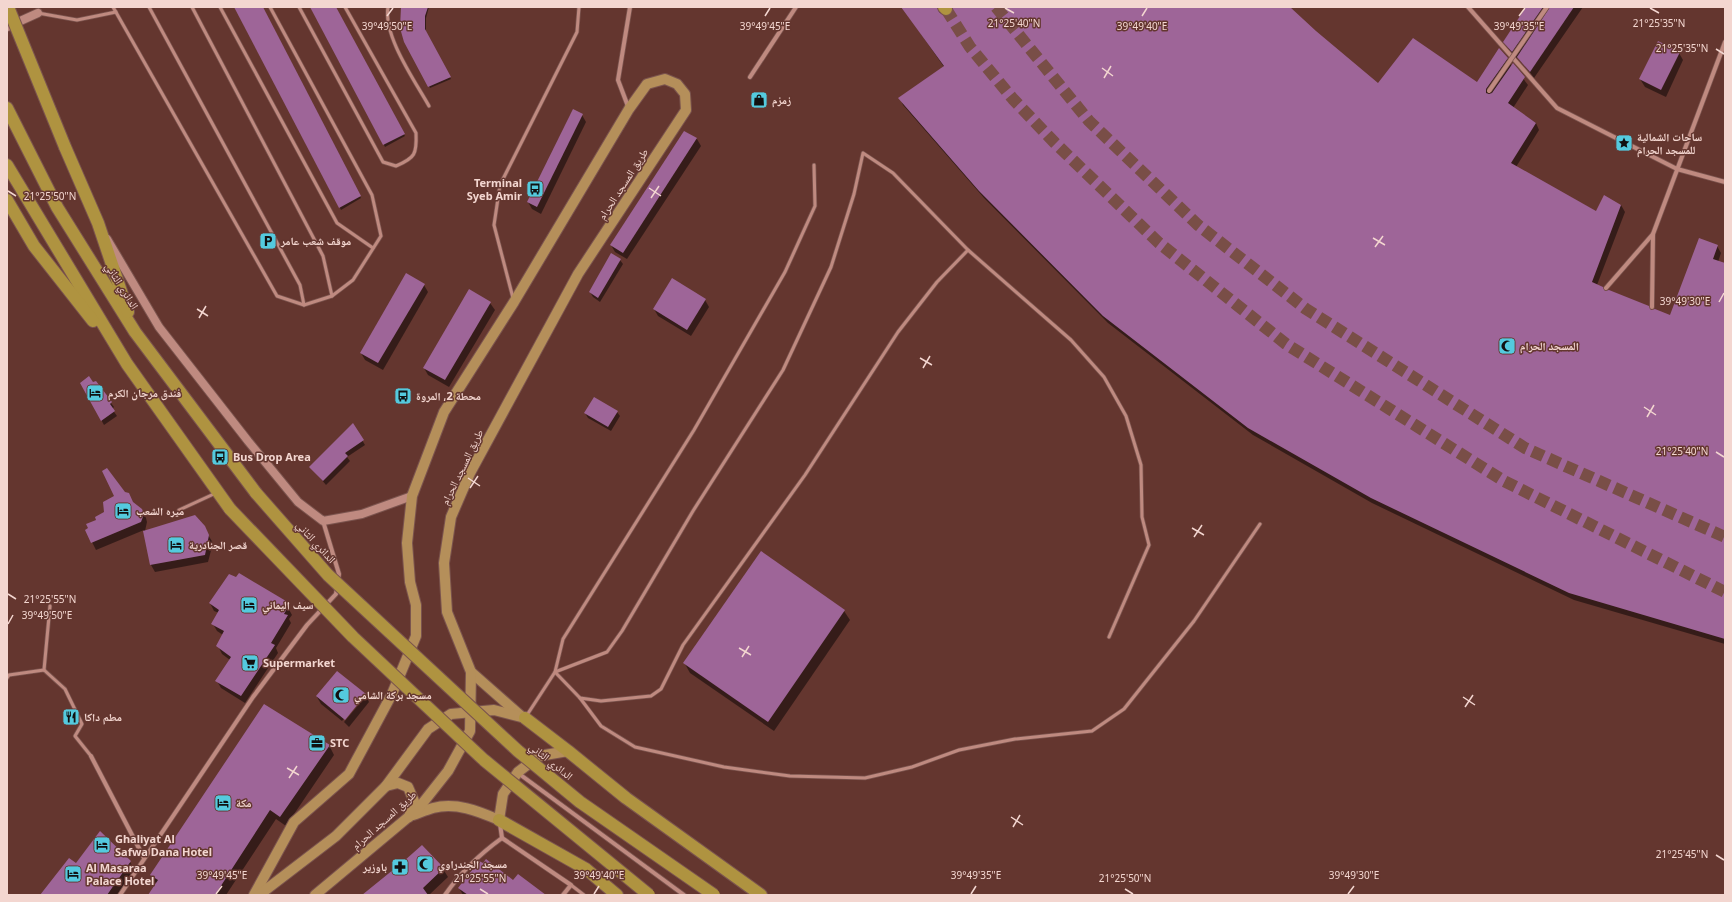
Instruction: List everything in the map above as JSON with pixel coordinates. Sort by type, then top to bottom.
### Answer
[{"type":"highway","points":[[8,7],[65,147],[98,223],[135,332]]},
{"type":"highway","name":"الدائري الثاني","points":[[7,108],[57,207],[135,332],[256,493],[328,574],[518,751],[580,802],[714,895]]},
{"type":"highway","points":[[7,165],[127,364]]},
{"type":"highway","points":[[7,200],[34,246],[127,364],[230,509],[353,637],[484,760],[649,895]]},
{"type":"highway","points":[[524,718],[626,798],[761,895]]},
{"type":"highway","points":[[499,820],[586,869],[617,895]]},
{"type":"main road","name":"طريق المسجد الحرام","points":[[315,895],[418,809],[448,771],[470,731],[471,672],[447,612],[444,564],[451,517],[470,473],[578,274],[686,110],[685,94],[677,84],[665,79],[647,84],[629,109]]},
{"type":"main road","points":[[254,895],[294,822],[348,774],[392,694],[416,636],[416,606],[410,582],[407,543],[412,496],[444,412],[514,302],[629,109]]},
{"type":"main road","points":[[471,672],[524,718]]},
{"type":"main road","points":[[259,895],[336,836],[386,786],[428,729],[451,714],[494,710],[524,718]]},
{"type":"main road","points":[[409,817],[434,808],[454,806],[473,810],[499,820],[503,794],[518,772],[539,756],[568,751]]},
{"type":"main road","points":[[386,786],[398,783],[408,787],[414,801],[409,817]]},
{"type":"street","points":[[629,109],[618,80],[630,7]]},
{"type":"street","points":[[750,77],[796,7]]},
{"type":"street","points":[[1468,7],[1557,108],[1677,169],[1725,182]]},
{"type":"street","points":[[1489,91],[1547,7]]},
{"type":"street","points":[[7,27],[38,14]]},
{"type":"street","points":[[1652,307],[1653,234],[1725,42]]},
{"type":"street","points":[[98,223],[159,327],[248,441],[298,502],[323,521],[339,574],[336,594],[307,625],[253,697],[120,895]]},
{"type":"street","points":[[1606,288],[1653,234]]},
{"type":"street","points":[[323,521],[362,514],[412,496]]},
{"type":"street","points":[[91,756],[144,858]]},
{"type":"street","points":[[518,772],[684,895]]},
{"type":"street","points":[[499,820],[502,838],[571,885],[563,895]]},
{"type":"street","points":[[445,895],[458,877],[490,846],[502,838]]},
{"type":"lane","points":[[113,7],[277,296],[304,305],[332,296],[353,280],[381,236],[372,196],[270,7]]},
{"type":"lane","points":[[149,7],[300,285],[304,305]]},
{"type":"lane","points":[[192,7],[323,256],[332,296]]},
{"type":"lane","points":[[220,7],[337,223],[373,248]]},
{"type":"lane","points":[[299,7],[383,162],[396,166],[410,160],[417,149],[416,133],[345,7]]},
{"type":"lane","points":[[388,7],[387,13],[391,37],[429,106]]},
{"type":"lane","points":[[514,302],[494,225],[500,185],[577,32],[579,7]]},
{"type":"lane","points":[[38,14],[77,20],[116,12]]},
{"type":"lane","points":[[555,672],[607,652],[622,631],[693,511],[783,370],[831,267],[854,194],[863,153],[893,173],[968,250],[1071,340],[1104,377],[1126,416],[1142,465],[1142,517],[1149,545],[1109,637]]},
{"type":"lane","points":[[524,718],[555,672],[563,638],[694,430],[785,272],[815,206],[814,165]]},
{"type":"lane","points":[[580,698],[601,701],[644,697],[651,696],[661,689],[683,645],[804,474],[898,332],[937,282],[968,250]]},
{"type":"lane","points":[[179,510],[218,492]]},
{"type":"lane","points":[[555,672],[580,698],[601,726],[635,747],[724,767],[790,776],[865,778],[912,767],[959,750],[1015,739],[1092,731],[1124,709],[1194,621],[1260,524]]},
{"type":"lane","points":[[44,670],[50,606]]},
{"type":"lane","points":[[8,676],[44,670]]},
{"type":"lane","points":[[44,670],[65,689],[82,724],[75,736],[91,756]]},
{"type":"lane","points":[[571,885],[584,895]]},
{"type":"building","points":[[234,7],[263,7],[361,196],[339,208]]},
{"type":"building","points":[[310,7],[336,7],[405,134],[383,145]]},
{"type":"building","points":[[401,7],[428,7],[425,16],[425,29],[451,77],[428,87],[404,42],[400,28]]},
{"type":"building","points":[[901,7],[937,7],[939,12],[944,16],[952,14],[953,7],[1290,7],[1378,83],[1413,38],[1477,82],[1499,48],[1508,58],[1486,89],[1486,93],[1492,93],[1513,63],[1525,77],[1508,103],[1536,123],[1511,163],[1596,211],[1604,195],[1621,205],[1592,282],[1603,287],[1605,291],[1609,290],[1649,306],[1651,310],[1655,309],[1670,315],[1699,238],[1718,245],[1713,259],[1725,263],[1725,639],[1569,593],[1371,498],[1248,428],[1103,316],[979,191],[898,98],[944,66]]},
{"type":"building","points":[[1526,7],[1543,7],[1512,52],[1503,42]]},
{"type":"building","points":[[1550,7],[1574,7],[1530,72],[1517,57]]},
{"type":"building","points":[[1658,41],[1680,52],[1661,90],[1639,79]]},
{"type":"building","points":[[573,109],[583,114],[537,207],[527,202]]},
{"type":"building","points":[[684,131],[697,138],[623,253],[610,245]]},
{"type":"building","points":[[611,253],[621,259],[598,298],[589,292]]},
{"type":"building","points":[[406,273],[425,284],[378,363],[360,353]]},
{"type":"building","points":[[672,278],[706,299],[687,330],[653,309]]},
{"type":"building","points":[[469,289],[491,302],[445,380],[423,368]]},
{"type":"building","name":"فندق مرجان الكرم","points":[[89,376],[93,382],[96,381],[112,402],[110,404],[115,411],[101,421],[80,383]]},
{"type":"building","points":[[594,397],[618,411],[608,427],[584,413]]},
{"type":"building","points":[[353,423],[364,440],[345,453],[348,456],[323,481],[309,467]]},
{"type":"building","name":"ميره الشعب","points":[[107,468],[125,492],[129,493],[133,502],[142,509],[144,514],[141,522],[91,543],[85,530],[88,528],[86,524],[96,520],[95,517],[104,512],[103,502],[114,496],[102,471]]},
{"type":"building","name":"قصر الجنادرية","points":[[195,515],[205,526],[209,535],[205,555],[150,565],[143,531]]},
{"type":"building","points":[[761,551],[845,610],[768,722],[683,663]]},
{"type":"building","points":[[239,573],[286,601],[284,604],[288,607],[284,614],[288,615],[271,643],[275,645],[241,696],[215,681],[231,657],[216,646],[224,631],[211,624],[219,610],[209,603],[229,574],[236,577]]},
{"type":"building","name":"مسجد بركة الشامي","points":[[337,671],[366,694],[345,720],[316,696]]},
{"type":"building","name":"مكة","points":[[264,704],[330,745],[280,817],[270,810],[215,895],[148,895],[158,880],[150,875]]},
{"type":"building","points":[[100,831],[131,861],[107,895],[40,895],[69,858],[76,863]]},
{"type":"building","points":[[422,845],[444,868],[423,888],[428,895],[362,895],[404,861]]},
{"type":"building","points":[[486,859],[513,880],[518,874],[546,895],[468,895],[458,888],[479,861],[483,863]]},
{"type":"tunnel","points":[[996,7],[1089,121],[1198,225],[1306,309],[1525,448],[1725,537]]},
{"type":"tunnel","points":[[946,9],[970,47],[1013,99],[1055,143],[1159,243],[1286,344],[1504,481],[1725,592]]},
{"type":"place","name":"زمزم","points":[[759,100]]},
{"type":"place","name":"ساحات الشمالية للمسجد الحرام","points":[[1624,143]]},
{"type":"place","name":"Terminal Syeb Amir","points":[[535,189]]},
{"type":"place","name":"موقف شعب عامر","points":[[268,241]]},
{"type":"place","name":"المسجد الحرام","points":[[1507,346]]},
{"type":"place","name":"فندق مرجان الكرم","points":[[95,393]]},
{"type":"place","name":"محطة 2, المروة","points":[[403,396]]},
{"type":"place","name":"Bus Drop Area","points":[[220,457]]},
{"type":"place","name":"ميره الشعب","points":[[123,511]]},
{"type":"place","name":"قصر الجنادرية","points":[[176,545]]},
{"type":"place","name":"سيف اليماني","points":[[249,605]]},
{"type":"place","name":"Supermarket","points":[[250,663]]},
{"type":"place","name":"مسجد بركة الشامي","points":[[341,695]]},
{"type":"place","name":"مطم داكا","points":[[71,717]]},
{"type":"place","name":"STC","points":[[317,743]]},
{"type":"place","name":"مكة","points":[[223,803]]},
{"type":"place","name":"Ghaliyat Al Safwa Dana Hotel","points":[[102,845]]},
{"type":"place","name":"مسجد الجندراوي","points":[[425,864]]},
{"type":"place","name":"باوزير","points":[[400,867]]},
{"type":"place","name":"Al Masaraa Palace Hotel","points":[[73,874]]}]
